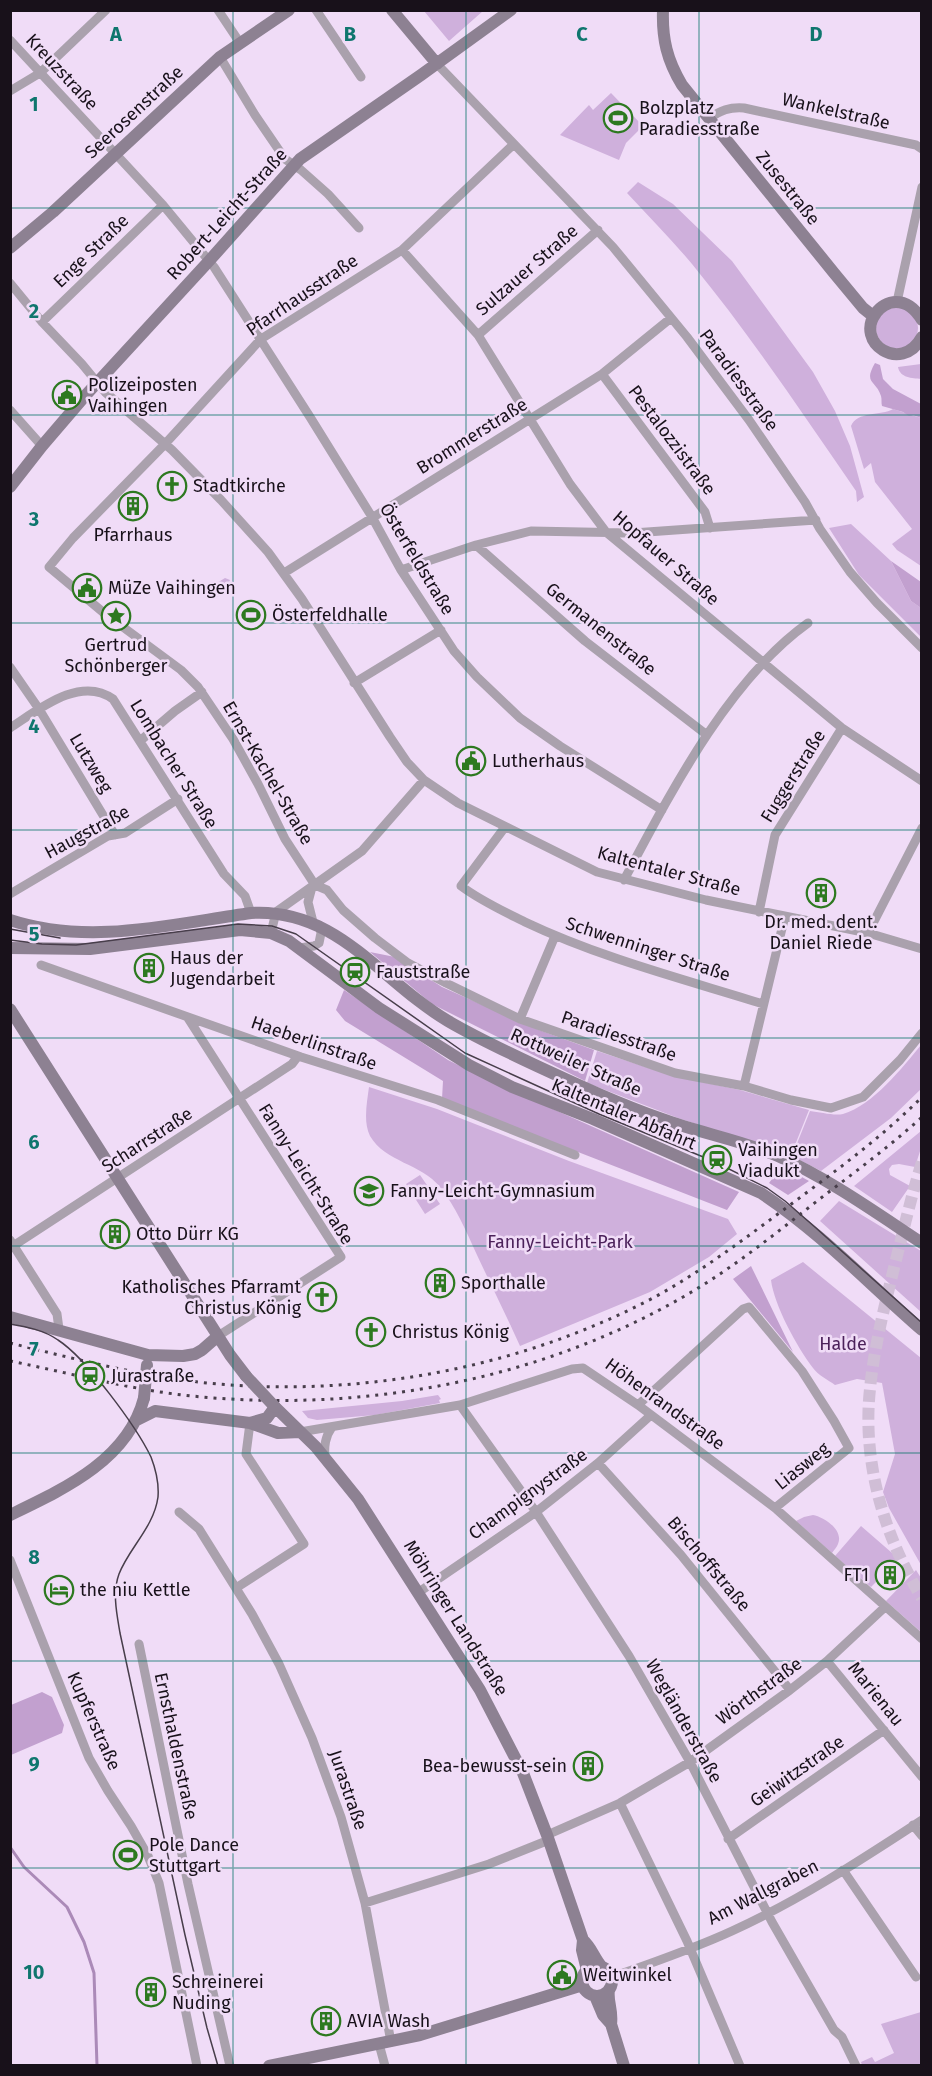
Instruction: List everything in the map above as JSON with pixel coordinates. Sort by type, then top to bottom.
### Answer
[{"type":"main road","name":"Seerosenstraße","points":[[10,248],[220,57],[289,10]]},
{"type":"main road","points":[[392,10],[437,64]]},
{"type":"main road","name":"Robert-Leicht-Straße","points":[[10,487],[96,383],[308,152],[437,64],[511,10]]},
{"type":"main road","name":"Zusestraße","points":[[663,10],[664,42],[673,70],[682,85],[834,273],[863,308],[873,316]]},
{"type":"main road","points":[[920,342],[912,350],[898,355],[883,351],[873,339],[871,324],[873,316],[883,306],[897,302],[912,307],[921,320]]},
{"type":"main road","name":"Rottweiler Straße","points":[[10,920],[48,930],[105,933],[252,913],[276,912],[295,916],[316,924],[349,944],[417,1001],[479,1039],[601,1096],[681,1126],[768,1152],[841,1190],[921,1243]]},
{"type":"main road","points":[[10,948],[90,949],[240,930],[271,933],[299,948]]},
{"type":"main road","name":"Kaltentaler Abfahrt","points":[[299,948],[379,1008],[469,1065],[512,1087],[593,1119],[761,1194],[782,1207],[818,1236],[921,1330]]},
{"type":"main road","name":"Möhringer Landstraße","points":[[10,1009],[230,1355],[278,1411],[325,1458],[373,1519],[494,1715],[523,1773],[548,1837],[583,1940],[582,1950],[587,1970],[582,1979],[583,1985]]},
{"type":"main road","points":[[10,1317],[59,1329],[148,1360],[195,1354],[218,1336]]},
{"type":"main road","points":[[10,1515],[90,1471],[108,1457],[126,1437],[137,1420],[144,1398],[148,1360]]},
{"type":"main road","points":[[137,1420],[155,1412],[144,1398]]},
{"type":"main road","points":[[250,1424],[278,1411]]},
{"type":"main road","name":"Höhenrandstraße","points":[[155,1412],[250,1424],[278,1433],[300,1432]]},
{"type":"main road","name":"Möhringer Landstraße","points":[[583,1940],[591,1947],[596,1960],[612,1977]]},
{"type":"main road","points":[[587,1970],[592,1967],[602,1967]]},
{"type":"main road","points":[[611,2024],[613,2012],[608,1996],[612,1977]]},
{"type":"main road","points":[[269,2066],[420,2035],[583,1985],[587,1992],[595,1996],[603,1995],[609,1990]]},
{"type":"main road","points":[[595,1996],[603,2015],[611,2024],[624,2066]]},
{"type":"street","points":[[10,91],[40,73],[106,10]]},
{"type":"street","points":[[218,10],[240,43]]},
{"type":"street","points":[[316,10],[361,77]]},
{"type":"street","name":"Kreuzstraße","points":[[10,40],[163,205],[209,261]]},
{"type":"street","points":[[220,57],[285,159],[301,170],[328,195],[359,228]]},
{"type":"street","name":"Paradiesstraße","points":[[437,64],[598,230],[671,318],[749,420],[806,502],[850,572],[921,648]]},
{"type":"street","name":"Wankelstraße","points":[[709,119],[720,110],[734,107],[744,108],[916,145],[921,149]]},
{"type":"street","name":"Pfarrhausstraße","points":[[49,567],[73,538],[165,444],[261,339],[402,250],[514,144]]},
{"type":"street","points":[[897,302],[921,187]]},
{"type":"street","name":"Enge Straße","points":[[42,322],[163,205]]},
{"type":"street","name":"Sulzauer Straße","points":[[478,335],[598,230]]},
{"type":"street","points":[[910,240],[921,242]]},
{"type":"street","name":"Hopfauer Straße","points":[[402,250],[478,335],[570,484],[606,532],[842,728],[921,781]]},
{"type":"street","name":"Österfeldstraße","points":[[209,261],[261,339],[372,517],[401,570],[454,651],[477,677],[520,718],[662,810]]},
{"type":"street","name":"Kaltentaler Straße","points":[[10,282],[96,383],[165,444],[221,500],[284,573],[407,762],[424,780],[458,803],[505,828],[597,872],[759,912],[868,933],[921,949]]},
{"type":"street","name":"Brommerstraße","points":[[284,573],[602,374],[671,318]]},
{"type":"street","name":"Pestalozzistraße","points":[[602,374],[705,512],[710,528]]},
{"type":"street","points":[[10,410],[42,446]]},
{"type":"street","points":[[401,570],[476,545],[531,531],[633,533],[816,520]]},
{"type":"street","points":[[630,551],[633,533]]},
{"type":"street","name":"Germanenstraße","points":[[476,545],[585,641],[707,735]]},
{"type":"street","name":"Ernst-Kachel-Straße","points":[[49,567],[104,613],[181,670],[201,692],[242,755],[285,839],[314,886]]},
{"type":"street","points":[[624,880],[707,735],[762,662],[787,638],[808,623]]},
{"type":"street","points":[[354,683],[441,630]]},
{"type":"street","name":"Lutzweg","points":[[10,667],[39,709],[115,835]]},
{"type":"street","name":"Lombacher Straße","points":[[39,709],[66,694],[104,692],[119,707],[224,874],[245,896],[252,913]]},
{"type":"street","points":[[140,741],[201,692]]},
{"type":"street","points":[[10,728],[39,709]]},
{"type":"street","name":"Fuggerstraße","points":[[759,912],[775,834],[842,728]]},
{"type":"street","points":[[271,933],[276,912],[362,851],[424,780]]},
{"type":"street","name":"Haugstraße","points":[[10,894],[108,836],[125,833],[178,799]]},
{"type":"street","name":"Schwenninger Straße","points":[[505,828],[461,886],[479,899],[555,936],[597,953],[763,1004]]},
{"type":"street","points":[[868,933],[921,828]]},
{"type":"street","points":[[299,948],[319,943],[321,933],[308,902],[314,886]]},
{"type":"street","name":"Paradiesstraße","points":[[314,886],[327,890],[357,924],[408,963],[520,1019],[675,1073],[744,1086],[791,1100],[831,1108],[863,1097],[900,1060],[921,1033]]},
{"type":"street","points":[[744,1086],[785,916]]},
{"type":"street","points":[[520,1019],[555,936]]},
{"type":"street","name":"Haeberlinstraße","points":[[41,965],[298,1056],[438,1100],[575,1155]]},
{"type":"street","name":"Fanny-Leicht-Straße","points":[[188,1017],[341,1257],[218,1336]]},
{"type":"street","name":"Scharrstraße","points":[[12,1245],[240,1099],[292,1064],[298,1056]]},
{"type":"street","points":[[12,1245],[57,1314],[59,1329]]},
{"type":"street","name":"Liasweg","points":[[638,1405],[743,1309],[749,1307],[802,1371],[849,1448],[775,1508]]},
{"type":"street","name":"Höhenrandstraße","points":[[300,1432],[460,1405],[577,1368],[588,1371],[638,1405],[775,1508],[921,1639]]},
{"type":"street","name":"Wegländerstraße","points":[[460,1405],[536,1512],[629,1656],[690,1762],[768,1913],[834,2030],[842,2037],[856,2066]]},
{"type":"street","name":"Champignystraße","points":[[419,1592],[536,1512],[598,1463],[651,1415]]},
{"type":"street","points":[[236,1588],[304,1544],[246,1454],[250,1424]]},
{"type":"street","points":[[325,1458],[324,1447],[332,1427]]},
{"type":"street","name":"Bischoffstraße","points":[[598,1463],[681,1555],[790,1690]]},
{"type":"street","name":"Jurastraße","points":[[179,1512],[199,1529],[236,1588],[279,1664],[312,1738],[341,1817],[365,1903],[385,2043],[385,2066]]},
{"type":"street","name":"Kupferstraße","points":[[10,1560],[89,1758],[148,1856],[159,1883],[197,2066]]},
{"type":"street","name":"Wörthstraße","points":[[365,1903],[489,1864],[620,1803],[690,1762],[790,1690],[827,1661],[885,1607]]},
{"type":"street","name":"Ernsthaldenstraße","points":[[139,1644],[190,1891],[230,2066]]},
{"type":"street","name":"Marienau","points":[[827,1661],[921,1777]]},
{"type":"street","name":"Geiwitzstraße","points":[[728,1839],[884,1730]]},
{"type":"street","points":[[620,1803],[690,1947],[740,2066]]},
{"type":"street","points":[[917,1822],[921,1836]]},
{"type":"street","name":"Am Wallgraben","points":[[612,1977],[731,1932],[843,1870],[917,1822]]},
{"type":"street","points":[[843,1870],[916,1977]]},
{"type":"green space","points":[[424,11],[483,11],[449,41]]},
{"type":"green space","points":[[611,93],[643,126],[626,143],[619,160],[560,135],[589,105],[593,110]]},
{"type":"green space","points":[[638,182],[673,204],[732,261],[813,372],[835,411],[850,446],[864,497],[857,502],[856,491],[735,319],[684,255],[627,193]]},
{"type":"green space","points":[[897,307],[912,313],[918,328],[912,343],[897,349],[882,343],[876,328],[882,313]]},
{"type":"green space","points":[[921,364],[921,379],[904,375],[898,367]]},
{"type":"green space","points":[[893,409],[921,418],[921,566],[892,544],[912,529],[875,482],[871,463],[864,469],[851,426],[858,418]]},
{"type":"green space","points":[[851,524],[891,561],[911,601],[921,608],[921,637],[859,575],[829,528]]},
{"type":"green space","points":[[225,578],[230,580],[225,592],[212,600],[207,598],[204,591]]},
{"type":"green space","points":[[921,1045],[921,1089],[891,1118],[821,1171],[792,1156],[810,1111],[843,1114],[865,1103],[886,1085]]},
{"type":"green space","points":[[597,1051],[673,1076],[740,1090],[809,1110],[791,1155],[678,1118],[587,1083]]},
{"type":"green space","name":"Fanny-Leicht-Park","points":[[369,1087],[437,1109],[569,1161],[728,1219],[737,1234],[709,1257],[650,1292],[520,1346],[465,1228],[446,1195],[432,1179],[385,1152],[370,1136],[366,1118]]},
{"type":"green space","points":[[921,1131],[921,1148],[915,1167],[899,1164],[892,1165],[889,1169],[890,1175],[910,1186],[892,1212],[854,1186]]},
{"type":"green space","points":[[420,1175],[440,1204],[425,1214],[406,1184]]},
{"type":"green space","points":[[839,1201],[921,1251],[921,1312],[820,1221]]},
{"type":"green space","name":"Halde","points":[[803,1262],[921,1358],[921,1565],[889,1508],[883,1492],[895,1454],[882,1383],[857,1379],[835,1385],[820,1375],[800,1349],[777,1301],[771,1280]]},
{"type":"green space","points":[[438,1395],[441,1399],[440,1403],[375,1415],[317,1420],[308,1418],[302,1411],[402,1401]]},
{"type":"green space","points":[[813,1515],[827,1521],[836,1529],[839,1539],[832,1553],[796,1521]]},
{"type":"green space","points":[[861,1526],[899,1559],[871,1587],[835,1556]]},
{"type":"green space","points":[[916,1570],[921,1578],[921,1632],[886,1601]]},
{"type":"green space","points":[[921,2012],[921,2065],[862,2065],[861,2062],[872,2057],[875,2062],[894,2053],[881,2024]]},
{"type":"shaded area","points":[[875,363],[880,365],[883,379],[893,389],[921,404],[921,418],[882,406],[879,391],[870,378]]},
{"type":"shaded area","points":[[891,561],[921,582],[921,608],[911,601]]},
{"type":"shaded area","points":[[370,952],[395,957],[442,987],[539,1030],[594,1050],[585,1081],[432,1004]]},
{"type":"shaded area","points":[[344,990],[448,1060],[739,1192],[727,1210],[442,1099],[443,1081],[345,1021],[336,1010]]},
{"type":"shaded area","points":[[782,1166],[809,1181],[788,1195],[769,1183]]},
{"type":"shaded area","points":[[751,1266],[793,1352],[733,1279]]},
{"type":"shaded area","points":[[42,1692],[52,1697],[64,1725],[62,1733],[11,1755],[11,1705]]},
{"type":"waterway","points":[[10,1847],[24,1867],[67,1907],[84,1942],[94,1973],[97,2066]]},
{"type":"tunnel","points":[[922,1162],[880,1328],[868,1416],[869,1444],[879,1498],[897,1549],[922,1598]]},
{"type":"tram line","points":[[10,940],[76,945],[238,924],[272,926],[296,934],[465,1053],[599,1114],[713,1161],[767,1188],[785,1201],[922,1323]]},
{"type":"tram line","points":[[10,929],[60,938]]},
{"type":"tram line","points":[[10,1324],[47,1334],[69,1349],[96,1377],[134,1428],[151,1457],[154,1467],[158,1482],[156,1508],[147,1528],[123,1564],[115,1596],[120,1633],[185,1935],[218,2066]]},
{"type":"railway","points":[[10,1343],[158,1376],[207,1383],[264,1387],[321,1386],[379,1381],[436,1373],[492,1360],[548,1343],[601,1323],[653,1298],[687,1278],[735,1246],[836,1170],[889,1128],[922,1097]]},
{"type":"railway","points":[[10,1361],[146,1390],[255,1400],[319,1400],[382,1395],[445,1385],[507,1370],[567,1351],[626,1326],[683,1297],[736,1263],[872,1159],[922,1117]]},
{"type":"place","name":"Bolzplatz Paradiesstraße","points":[[618,118]]},
{"type":"place","name":"Polizeiposten Vaihingen","points":[[67,395]]},
{"type":"place","name":"Stadtkirche","points":[[172,486]]},
{"type":"place","name":"Pfarrhaus","points":[[133,506]]},
{"type":"place","name":"MüZe Vaihingen","points":[[87,588]]},
{"type":"place","name":"Österfeldhalle","points":[[251,615]]},
{"type":"place","name":"Gertrud Schönberger","points":[[116,616]]},
{"type":"place","name":"Lutherhaus","points":[[471,761]]},
{"type":"place","name":"Dr. med. dent. Daniel Riede","points":[[821,893]]},
{"type":"place","name":"Haus der Jugendarbeit","points":[[149,968]]},
{"type":"place","name":"Fauststraße","points":[[355,972]]},
{"type":"place","name":"Vaihingen Viadukt","points":[[717,1160]]},
{"type":"place","name":"Fanny-Leicht-Gymnasium","points":[[369,1191]]},
{"type":"place","name":"Otto Dürr KG","points":[[115,1234]]},
{"type":"place","name":"Sporthalle","points":[[440,1283]]},
{"type":"place","name":"Katholisches Pfarramt Christus König","points":[[322,1297]]},
{"type":"place","name":"Christus König","points":[[371,1332]]},
{"type":"place","name":"Jurastraße","points":[[90,1376]]},
{"type":"place","name":"FT1","points":[[890,1575]]},
{"type":"place","name":"the niu Kettle","points":[[59,1590]]},
{"type":"place","name":"Bea-bewusst-sein","points":[[588,1766]]},
{"type":"place","name":"Pole Dance Stuttgart","points":[[128,1855]]},
{"type":"place","name":"Weitwinkel","points":[[562,1975]]},
{"type":"place","name":"Schreinerei Nuding","points":[[151,1992]]},
{"type":"place","name":"AVIA Wash","points":[[326,2021]]}]
